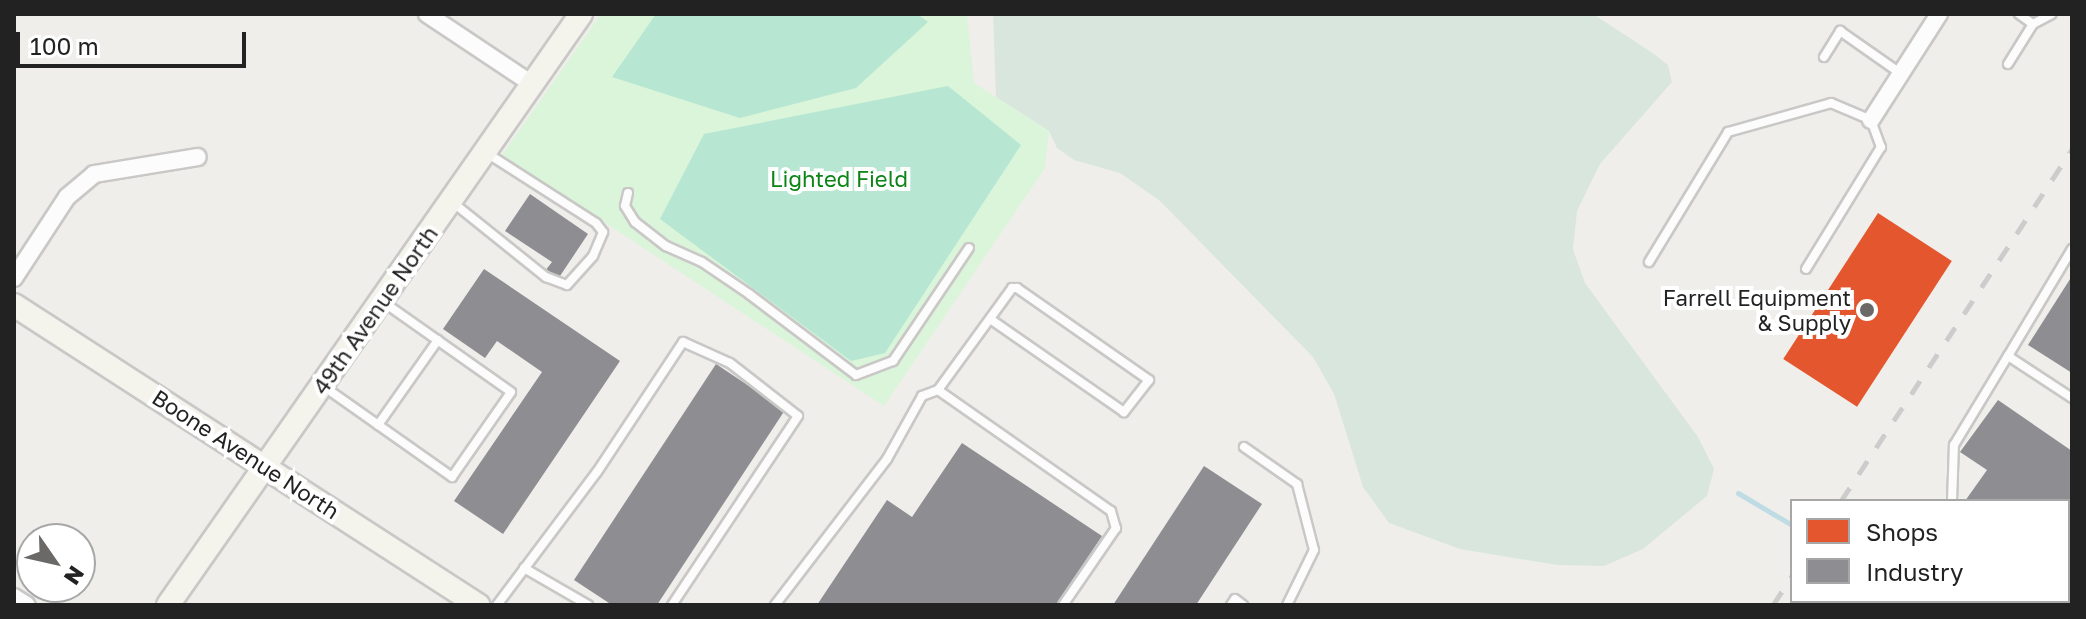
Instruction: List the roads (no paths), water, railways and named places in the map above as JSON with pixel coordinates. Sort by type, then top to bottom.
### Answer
[{"type":"street","points":[[427,14],[532,84]]},
{"type":"street","name":"49th Avenue North","points":[[168,605],[581,14]]},
{"type":"street","points":[[1871,120],[1939,14]]},
{"type":"street","points":[[14,278],[67,197],[86,179],[111,167],[198,157]]},
{"type":"street","name":"Boone Avenue North","points":[[14,305],[266,465],[449,597],[478,605]]},
{"type":"street","points":[[14,597],[27,605]]},
{"type":"lane","points":[[2019,14],[2033,24]]},
{"type":"lane","points":[[2008,64],[2033,24],[2052,14]]},
{"type":"lane","points":[[1824,57],[1840,31],[1901,73]]},
{"type":"lane","points":[[1649,262],[1728,132],[1831,103],[1871,120],[1881,147],[1806,269]]},
{"type":"lane","points":[[451,200],[546,277],[567,285],[593,256],[603,232],[596,223],[485,152]]},
{"type":"lane","points":[[628,193],[625,206],[635,222],[666,246],[738,286],[856,375],[893,361],[969,248]]},
{"type":"lane","points":[[1952,499],[1954,445],[2072,249]]},
{"type":"lane","points":[[775,605],[887,459],[922,396],[938,390],[990,319],[1017,288],[1149,380],[1124,412],[990,319]]},
{"type":"lane","points":[[322,386],[452,477],[511,392],[381,301]]},
{"type":"lane","points":[[378,425],[438,340]]},
{"type":"lane","points":[[497,605],[597,472],[683,342],[730,363],[798,416],[672,605]]},
{"type":"lane","points":[[2008,356],[2072,398]]},
{"type":"lane","points":[[938,390],[1111,511],[1116,528],[1063,605]]},
{"type":"lane","points":[[1244,447],[1297,484],[1314,550],[1287,605]]},
{"type":"lane","points":[[524,568],[588,605]]},
{"type":"lane","points":[[1231,605],[1235,599],[1243,605]]},
{"type":"waterway","points":[[1738,493],[1790,524]]},
{"type":"railway","points":[[1842,499],[2072,149]]},
{"type":"railway","points":[[1773,605],[1790,579]]},
{"type":"place","name":"Farrell Equipment & Supply","points":[[1867,310]]},
{"type":"park label","name":"Lighted Field","points":[[839,179]]}]
